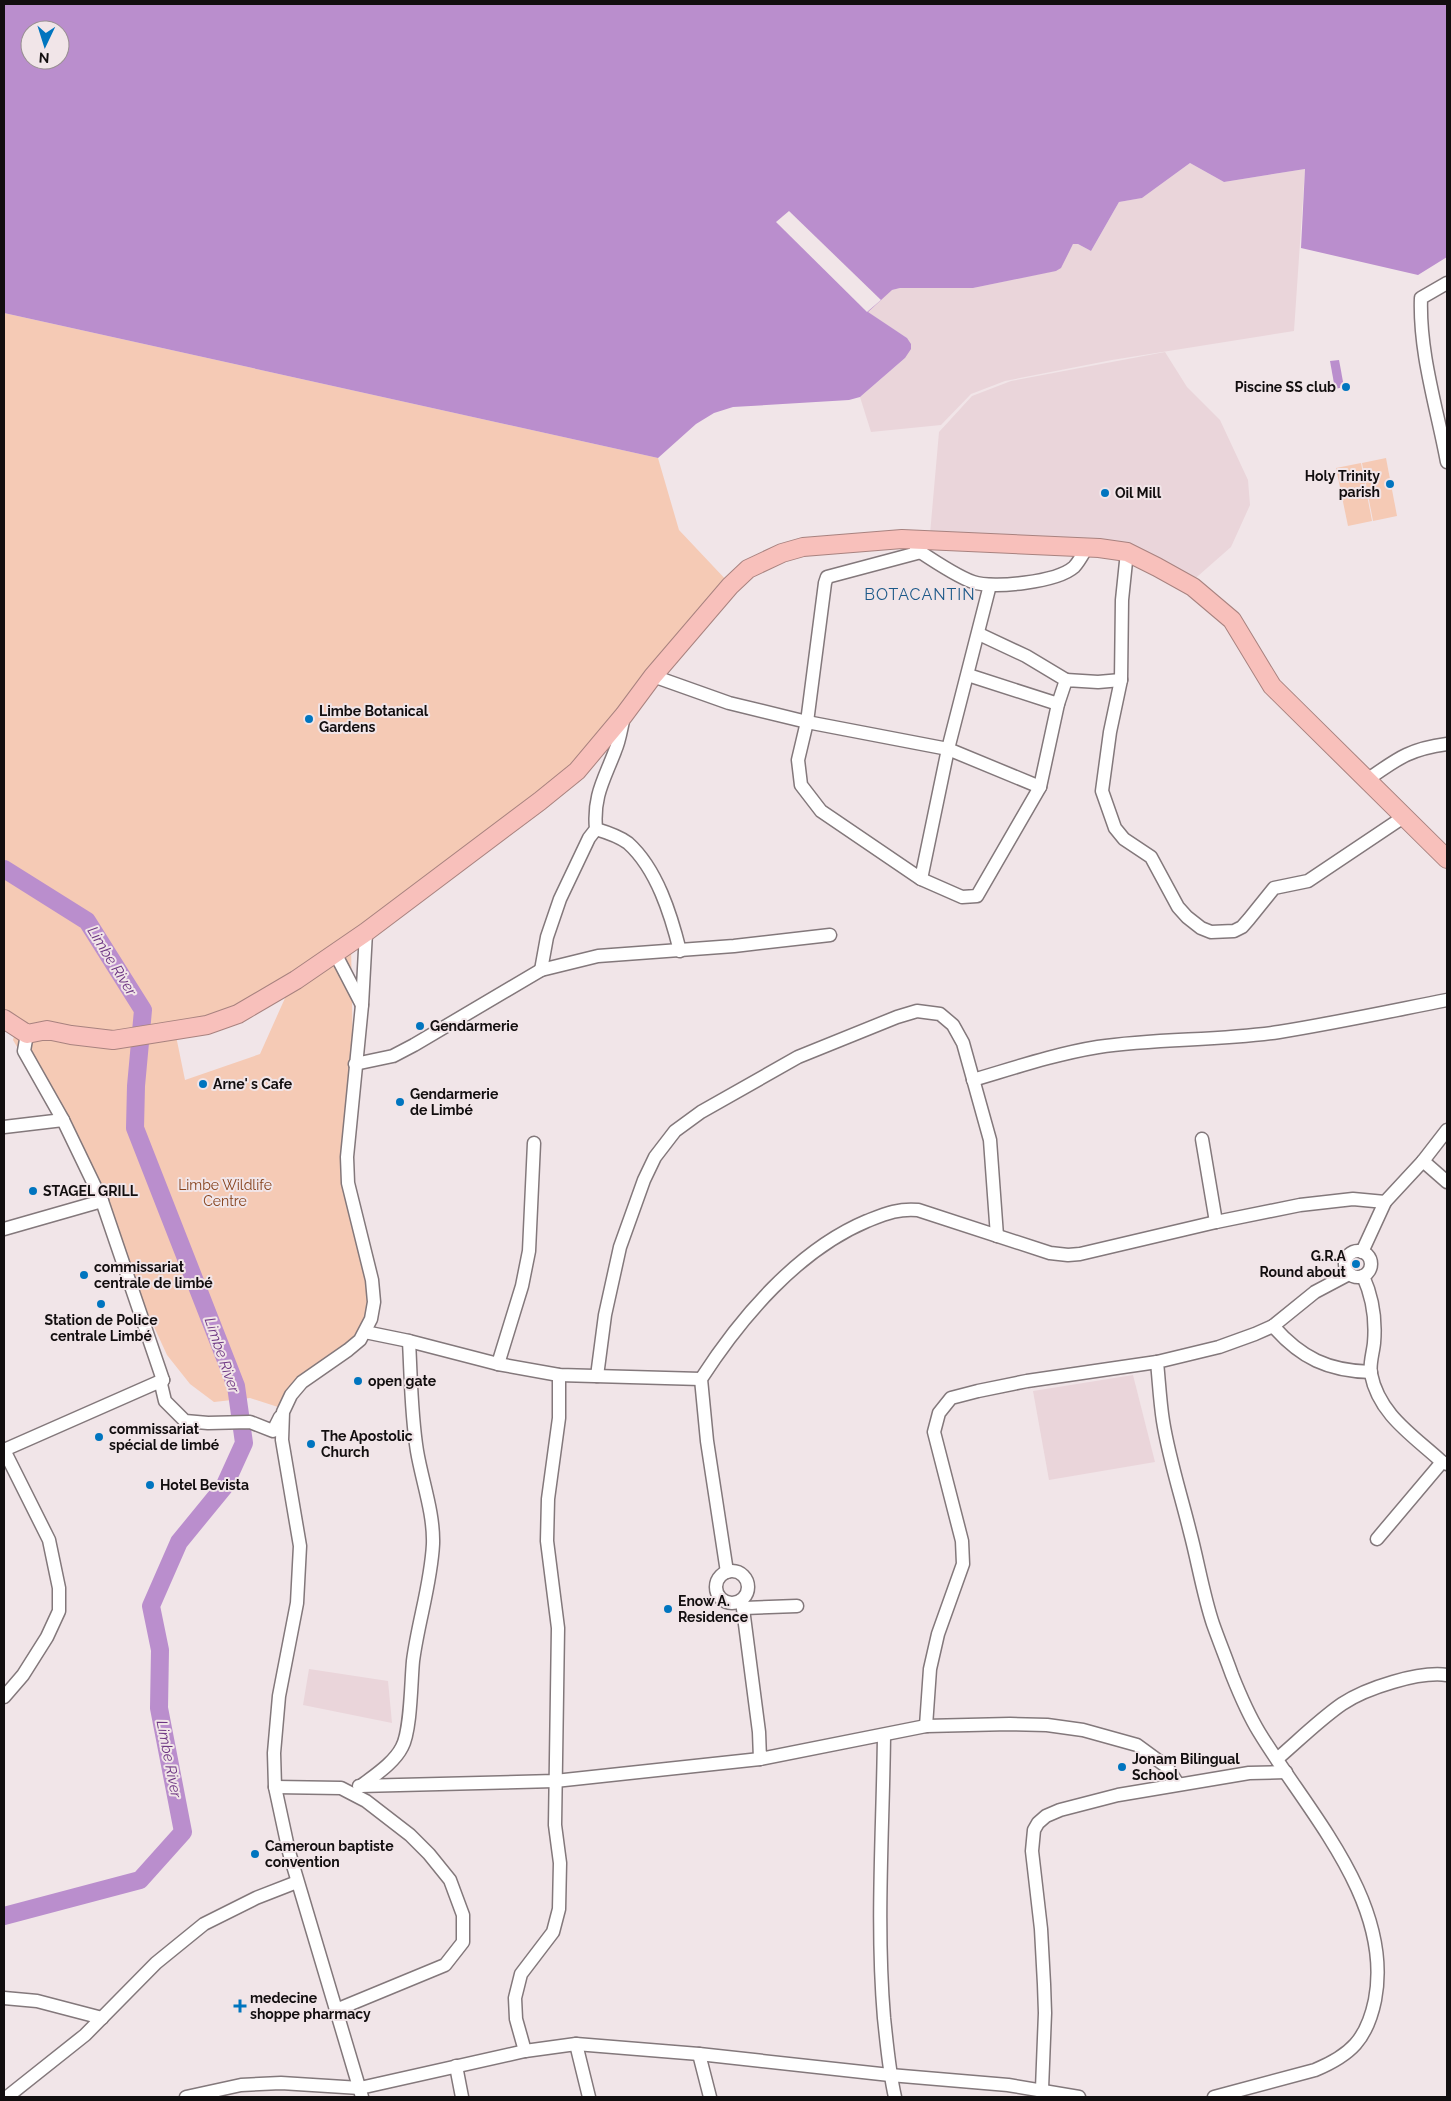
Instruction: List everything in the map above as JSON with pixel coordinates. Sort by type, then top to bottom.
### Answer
[{"type":"highway","points":[[4,1019],[27,1034],[47,1030],[113,1040],[207,1025],[238,1014],[296,980],[366,932],[570,777],[624,715],[652,676],[730,586],[748,569],[782,553],[803,546],[902,539],[1087,547],[1127,552],[1193,587],[1232,620],[1272,686],[1447,858]]},
{"type":"street","points":[[1445,286],[1421,298],[1420,320],[1426,360],[1446,446],[1447,462]]},
{"type":"street","points":[[902,539],[973,582],[990,585],[1027,582],[1062,573],[1075,566],[1087,547]]},
{"type":"street","points":[[921,552],[827,577],[807,722],[798,760],[801,785],[821,811],[922,879],[962,897],[977,896],[1040,787],[1058,704],[1066,680]]},
{"type":"street","points":[[1127,552],[1122,600],[1121,680],[1110,732],[1102,791],[1105,805],[1115,828],[1124,839],[1151,857],[1178,907],[1186,917],[1201,928],[1211,932],[1234,931],[1242,926],[1274,888],[1308,881],[1405,816]]},
{"type":"street","points":[[922,879],[948,749],[990,585]]},
{"type":"street","points":[[978,634],[1026,656],[1066,680],[1098,682],[1121,680]]},
{"type":"street","points":[[968,675],[1058,704]]},
{"type":"street","points":[[652,676],[730,703],[807,722],[948,749],[1040,787]]},
{"type":"street","points":[[541,970],[547,937],[560,899],[589,838],[596,829],[597,796],[616,750],[624,715]]},
{"type":"street","points":[[1367,780],[1401,756],[1426,747],[1447,744]]},
{"type":"street","points":[[596,829],[627,843],[645,864],[668,906],[680,951]]},
{"type":"street","points":[[27,1034],[24,1051],[63,1120],[102,1201],[163,1380],[161,1384],[165,1401],[185,1421],[250,1422],[273,1431],[291,1395],[302,1382],[360,1340],[366,1332],[373,1311],[373,1288],[348,1183],[347,1157],[362,1005],[366,932]]},
{"type":"street","points":[[355,1064],[393,1056],[541,970],[598,956],[680,951],[830,935]]},
{"type":"street","points":[[335,953],[362,1005]]},
{"type":"street","points":[[973,1080],[1061,1055],[1098,1047],[1148,1042],[1201,1040],[1279,1032],[1447,1000]]},
{"type":"street","points":[[597,1376],[605,1314],[620,1247],[654,1157],[675,1131],[701,1112],[798,1057],[897,1017],[917,1011],[940,1014],[953,1025],[964,1043],[990,1140],[997,1236]]},
{"type":"street","points":[[4,1127],[63,1120]]},
{"type":"street","points":[[1362,1252],[1385,1202],[1447,1130]]},
{"type":"street","points":[[1202,1139],[1216,1222]]},
{"type":"street","points":[[498,1364],[522,1286],[529,1250],[534,1143]]},
{"type":"street","points":[[1423,1160],[1447,1182]]},
{"type":"street","points":[[727,1572],[707,1441],[701,1379],[743,1321],[788,1274],[811,1254],[857,1226],[891,1211],[918,1210],[1050,1253],[1074,1255],[1216,1222],[1322,1202],[1353,1199],[1385,1202]]},
{"type":"street","points":[[4,1229],[102,1201]]},
{"type":"street","points":[[1362,1252],[1370,1259],[1370,1269],[1363,1276],[1349,1274],[1345,1265],[1348,1256],[1352,1253],[1362,1252]]},
{"type":"street","points":[[926,1726],[930,1669],[938,1634],[963,1564],[962,1541],[934,1432],[939,1413],[951,1398],[1027,1381],[1157,1362],[1241,1340],[1273,1326],[1315,1292],[1349,1274]]},
{"type":"street","points":[[1363,1276],[1370,1290],[1375,1317],[1371,1372],[1376,1388],[1387,1411],[1406,1432],[1445,1463],[1377,1539]]},
{"type":"street","points":[[1273,1326],[1286,1341],[1322,1365],[1342,1370],[1371,1372]]},
{"type":"street","points":[[366,1332],[410,1341],[498,1364],[559,1375],[701,1379]]},
{"type":"street","points":[[361,1786],[393,1760],[403,1747],[413,1658],[430,1572],[433,1543],[428,1501],[412,1409],[410,1341]]},
{"type":"street","points":[[1157,1362],[1163,1423],[1212,1622],[1250,1716],[1328,1837],[1359,1893],[1375,1942],[1377,1972],[1372,2012],[1362,2038],[1349,2051],[1330,2064],[1284,2080],[1214,2097]]},
{"type":"street","points":[[525,2051],[516,2019],[515,1998],[522,1974],[553,1932],[559,1909],[560,1863],[555,1825],[558,1628],[547,1541],[548,1499],[559,1418],[559,1375]]},
{"type":"street","points":[[4,1697],[23,1675],[47,1636],[59,1611],[59,1588],[48,1540],[4,1450],[163,1380]]},
{"type":"street","points":[[283,1412],[282,1440],[300,1546],[297,1603],[284,1665],[275,1726],[276,1787],[297,1882],[361,2093]]},
{"type":"street","points":[[760,1759],[743,1604],[748,1587],[745,1578],[737,1572],[727,1572],[719,1578],[715,1587],[722,1601],[727,1603],[737,1603],[743,1604],[798,1606]]},
{"type":"street","points":[[1277,1759],[1343,1704],[1381,1686],[1403,1679],[1434,1673],[1447,1675]]},
{"type":"street","points":[[276,1787],[341,1788],[555,1781],[760,1759],[926,1726],[1038,1725],[1091,1732],[1137,1745],[1167,1767],[1178,1784]]},
{"type":"street","points":[[884,1735],[880,1858],[880,1974],[890,2075],[895,2097]]},
{"type":"street","points":[[1042,2089],[1045,2013],[1041,1929],[1032,1858],[1034,1830],[1046,1816],[1060,1810],[1118,1795],[1249,1773],[1286,1772]]},
{"type":"street","points":[[336,2010],[446,1965],[463,1942],[463,1915],[450,1880],[429,1854],[410,1835],[366,1802],[341,1788]]},
{"type":"street","points":[[7,2097],[85,2035],[156,1962],[204,1924],[256,1898],[297,1882]]},
{"type":"street","points":[[4,1998],[37,2001],[102,2018]]},
{"type":"street","points":[[576,2044],[589,2097]]},
{"type":"street","points":[[186,2097],[241,2085],[281,2083],[361,2093],[456,2066],[525,2051],[576,2044],[699,2054],[890,2075],[1008,2084],[1079,2097]]},
{"type":"street","points":[[699,2054],[710,2097]]},
{"type":"street","points":[[456,2066],[462,2097]]},
{"type":"shaded area","points":[[4,4],[1447,4],[1447,257],[1418,275],[1301,248],[1305,169],[1224,182],[1190,163],[1142,198],[1119,202],[1091,251],[1078,244],[1073,244],[1061,268],[1056,271],[973,288],[900,288],[892,290],[868,312],[907,338],[911,344],[911,349],[905,358],[860,397],[849,400],[733,407],[714,413],[696,424],[658,458],[4,313]]},
{"type":"shaded area","points":[[1190,163],[1224,182],[1305,169],[1294,331],[1112,360],[1005,381],[971,394],[941,425],[871,432],[860,397],[905,358],[907,338],[867,312],[789,211],[892,290],[900,288],[973,288],[1058,270],[1073,244],[1078,244],[1091,251],[1119,202],[1142,198]]},
{"type":"shaded area","points":[[1165,352],[1187,387],[1220,420],[1248,480],[1250,505],[1231,547],[1190,583],[1158,564],[930,534],[939,432],[972,396],[1011,381]]},
{"type":"shaded area","points":[[1339,360],[1344,387],[1335,389],[1330,361]]},
{"type":"shaded area","points":[[1133,1375],[1155,1462],[1049,1480],[1033,1391]]},
{"type":"shaded area","points":[[309,1669],[388,1681],[392,1723],[303,1705]]},
{"type":"green space","name":"Limbe Botanical Gardens","points":[[4,313],[658,458],[679,530],[729,583],[573,772],[351,942],[353,1061],[342,1167],[373,1301],[364,1330],[278,1407],[250,1398],[214,1402],[190,1384],[167,1355],[55,1111],[13,1040],[18,1020],[4,1012]],"holes":[[[294,978],[260,1054],[185,1080],[175,1031],[224,1019]]]},
{"type":"green space","points":[[1386,458],[1397,516],[1373,521],[1362,463]]},
{"type":"green space","points":[[1361,463],[1372,521],[1348,526],[1336,468]]},
{"type":"pier","points":[[789,211],[881,300],[867,312],[776,222]]},
{"type":"waterway","name":"Limbe River","points":[[4,869],[87,921],[143,1010],[136,1086],[135,1128],[236,1386],[244,1443],[224,1487],[179,1542],[151,1606],[160,1650],[159,1708],[183,1832],[140,1880],[4,1916]]},
{"type":"place","name":"Piscine SS club","points":[[1346,387]]},
{"type":"place","name":"Holy Trinity parish","points":[[1390,484]]},
{"type":"place","name":"Oil Mill","points":[[1105,493]]},
{"type":"place","name":"Limbe Botanical Gardens","points":[[309,719]]},
{"type":"place","name":"Gendarmerie","points":[[420,1026]]},
{"type":"place","name":"Arne' s Cafe","points":[[203,1084]]},
{"type":"place","name":"Gendarmerie de Limbé","points":[[400,1102]]},
{"type":"place","name":"STAGEL GRILL","points":[[33,1191]]},
{"type":"place","name":"G.R.A Round about","points":[[1356,1264]]},
{"type":"place","name":"commissariat centrale de limbé","points":[[84,1275]]},
{"type":"place","name":"Station de Police centrale Limbé","points":[[101,1304]]},
{"type":"place","name":"open gate","points":[[358,1381]]},
{"type":"place","name":"commissariat spécial de limbé","points":[[99,1437]]},
{"type":"place","name":"The Apostolic Church","points":[[311,1444]]},
{"type":"place","name":"Hotel Bevista","points":[[150,1485]]},
{"type":"place","name":"Enow A. Residence","points":[[668,1609]]},
{"type":"place","name":"Jonam Bilingual School","points":[[1122,1767]]},
{"type":"place","name":"Cameroun baptiste convention","points":[[255,1854]]},
{"type":"place","name":"medecine shoppe pharmacy","points":[[240,2006]]},
{"type":"district","name":"BOTACANTIN","points":[[920,594]]},
{"type":"park label","name":"Limbe Wildlife Centre","points":[[225,1194]]}]
